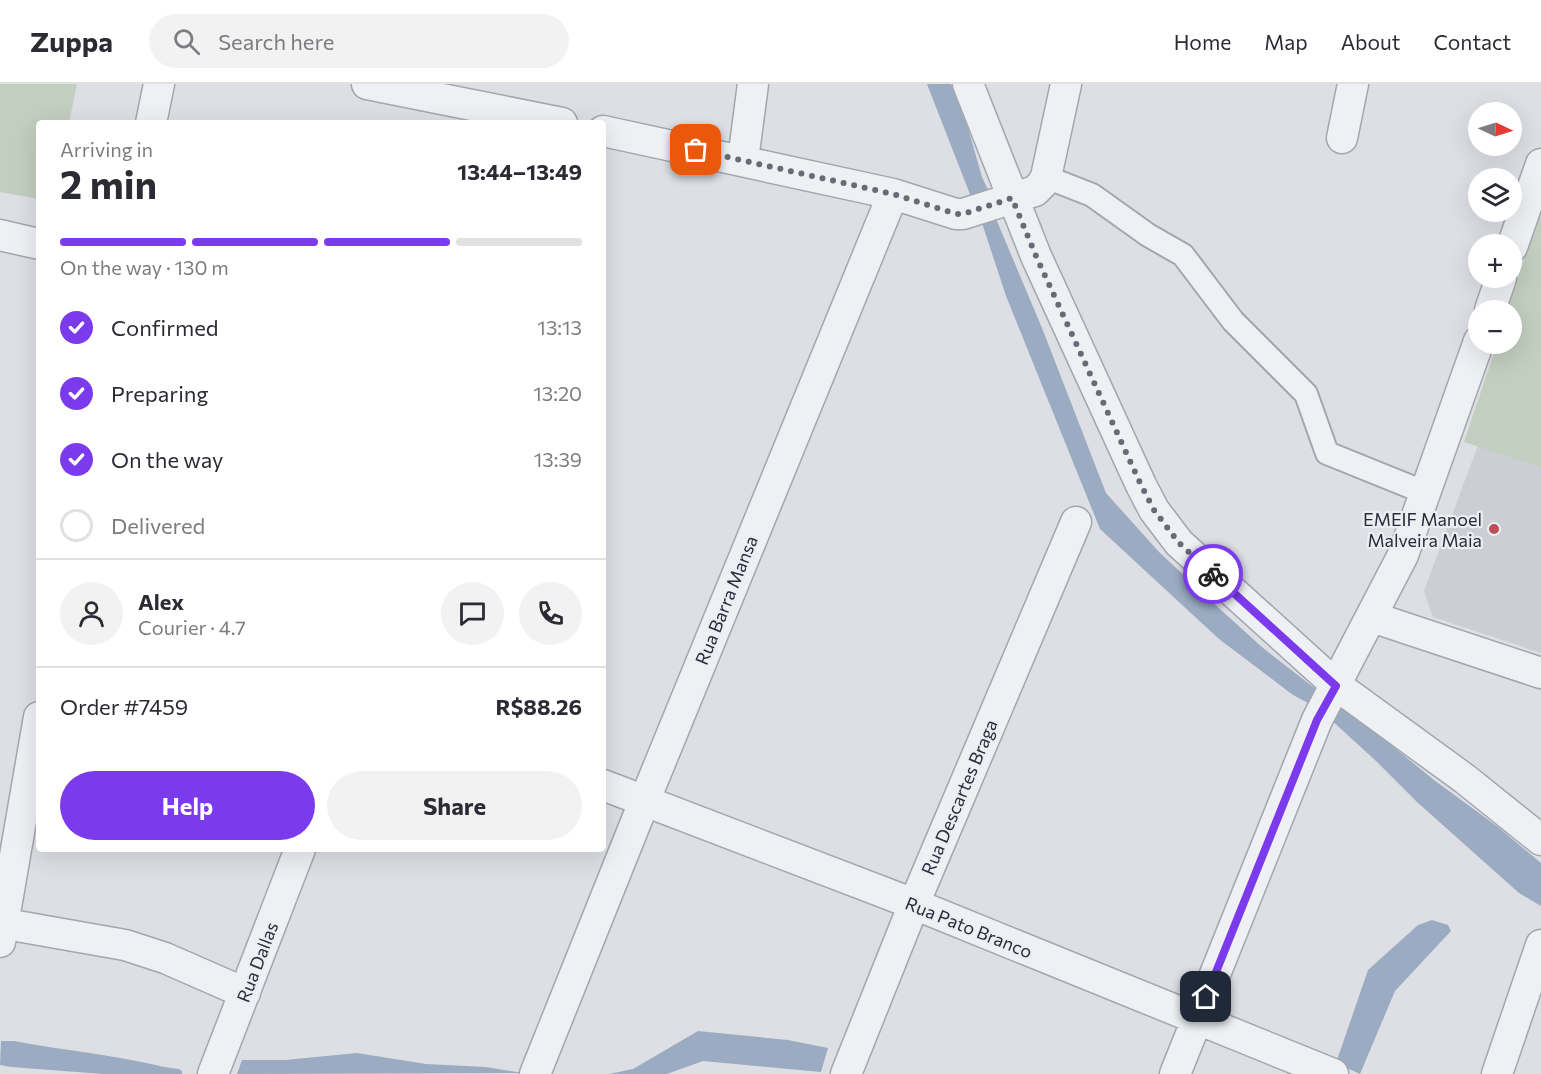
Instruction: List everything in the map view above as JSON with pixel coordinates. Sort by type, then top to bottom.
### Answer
[{"type":"street","points":[[152,120],[159,84]]},
{"type":"street","points":[[367,84],[547,120]]},
{"type":"street","points":[[743,160],[753,84]]},
{"type":"street","points":[[968,84],[1010,198],[1141,485],[1154,510],[1179,543],[1336,686],[1465,779],[1541,840]]},
{"type":"street","points":[[606,132],[893,194],[947,212],[965,213],[1035,191],[1042,184],[1046,177],[1066,84]]},
{"type":"street","points":[[1342,138],[1353,84]]},
{"type":"street","points":[[1517,234],[1541,164]]},
{"type":"street","points":[[1046,177],[1092,195],[1148,236],[1183,255],[1233,321],[1306,394],[1327,453],[1426,493]]},
{"type":"street","name":"Rua Barra Mansa","points":[[535,1074],[893,194]]},
{"type":"street","points":[[0,235],[36,243]]},
{"type":"street","points":[[1175,1074],[1317,720],[1402,555],[1474,354]]},
{"type":"street","name":"Rua Descartes Braga","points":[[846,1074],[914,904],[1076,522]]},
{"type":"street","points":[[1372,617],[1541,674]]},
{"type":"street","points":[[36,734],[1,929],[125,945],[165,958],[245,993]]},
{"type":"street","name":"Rua Pato Branco","points":[[606,786],[914,904],[1333,1074]]},
{"type":"street","name":"Rua Dallas","points":[[213,1074],[299,852]]},
{"type":"street","points":[[1497,1074],[1541,945]]},
{"type":"shaded area","name":"EMEIF Manoel Malveira Maia","points":[[1478,445],[1541,467],[1541,653],[1433,617],[1424,591]]},
{"type":"green space","points":[[0,84],[77,84],[70,120],[36,120],[36,198],[0,192]]},
{"type":"green space","points":[[1541,208],[1541,467],[1464,442],[1494,354],[1522,354],[1522,300],[1510,300],[1514,288],[1522,288],[1522,265]]},
{"type":"water","points":[[927,84],[951,84],[989,192],[971,197]]},
{"type":"water","points":[[994,214],[1042,328],[1106,493],[1159,552],[1221,610],[1263,648],[1317,690],[1310,704],[1293,695],[1219,639],[1100,529],[1006,296],[980,217]]},
{"type":"water","points":[[1336,700],[1541,863],[1541,906],[1519,893],[1417,802],[1328,717]]},
{"type":"water","points":[[1432,920],[1448,925],[1451,931],[1395,991],[1360,1074],[1336,1063],[1368,970],[1418,925]]},
{"type":"water","points":[[698,1031],[788,1040],[828,1048],[821,1072],[703,1061],[667,1074],[609,1074],[633,1069]]},
{"type":"water","points":[[1,1041],[14,1041],[113,1057],[172,1069],[170,1074],[103,1074],[11,1067],[0,1065]]},
{"type":"water","points":[[357,1053],[426,1064],[486,1067],[523,1073],[237,1074],[242,1060],[285,1060]]},
{"type":"waterway","points":[[163,1071],[178,1073]]},
{"type":"way so far","points":[[696,150],[893,194],[956,214],[963,214],[1012,198],[1036,256],[1154,510],[1179,543],[1213,574]]},
{"type":"place","name":"EMEIF Manoel Malveira Maia","points":[[1494,529]]},
{"type":"route","points":[[1206,997],[1317,720],[1336,686],[1213,574]]}]
